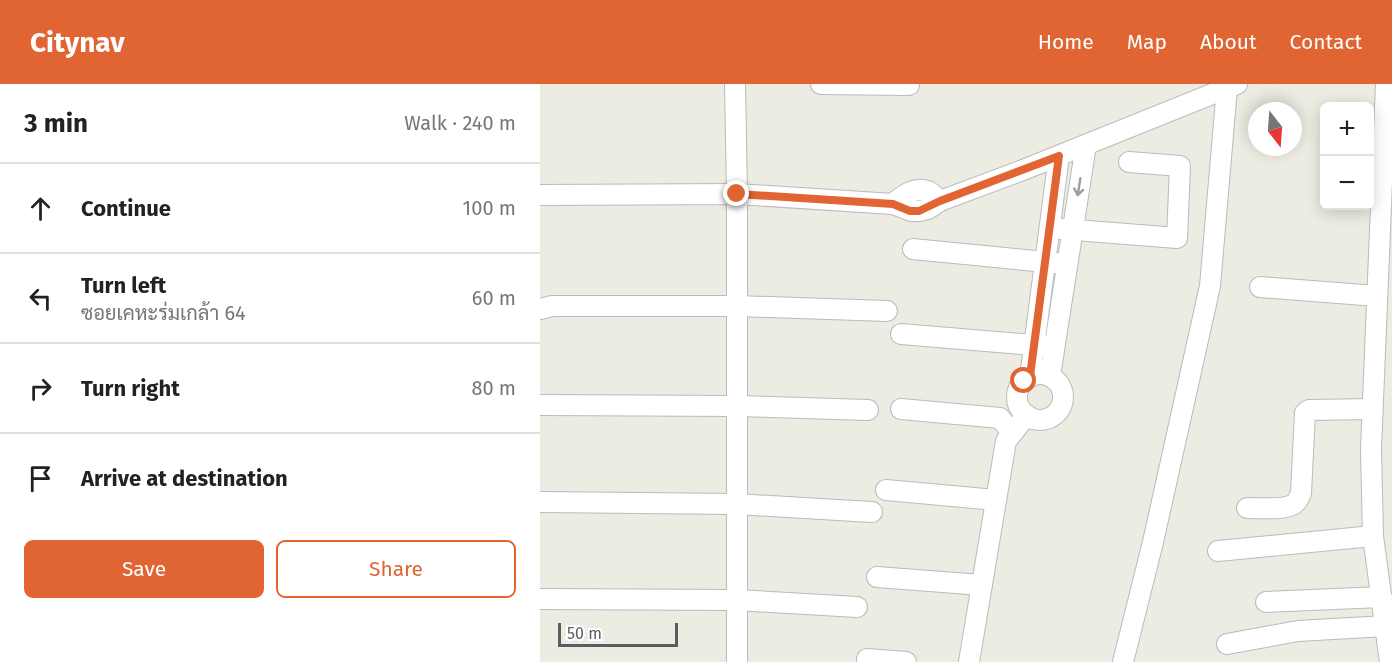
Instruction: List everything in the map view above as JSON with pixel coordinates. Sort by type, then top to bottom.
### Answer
[{"type":"street","points":[[735,84],[737,662]]},
{"type":"street","points":[[821,84],[909,85]]},
{"type":"street","points":[[1386,84],[1386,218],[1377,296],[1382,386],[1372,409],[1379,531],[1385,574],[1382,597],[1389,662]]},
{"type":"street","points":[[540,195],[737,194],[893,204],[910,211],[919,211],[1232,86],[1210,286],[1153,542],[1123,662]]},
{"type":"street","points":[[1050,376],[1086,145]]},
{"type":"street","points":[[1030,376],[1059,156]]},
{"type":"street","points":[[1050,228],[1177,238],[1180,166],[1129,162]]},
{"type":"street","points":[[893,204],[903,194],[915,191],[928,191],[940,201]]},
{"type":"street","points":[[914,249],[1068,264]]},
{"type":"street","points":[[1260,287],[1377,296]]},
{"type":"street","points":[[540,309],[552,306],[737,306],[887,311]]},
{"type":"street","points":[[901,334],[1055,347]]},
{"type":"street","points":[[1036,374],[1050,376],[1057,381],[1064,395],[1059,411],[1046,420],[1027,416],[1019,407],[1017,393],[1030,376],[1036,374]]},
{"type":"street","points":[[540,405],[736,406],[868,410]]},
{"type":"street","points":[[901,408],[1000,418],[1012,433]]},
{"type":"street","points":[[1247,508],[1286,507],[1298,501],[1301,493],[1305,413],[1309,410],[1372,409]]},
{"type":"street","points":[[969,662],[1006,441],[1027,416]]},
{"type":"street","points":[[886,490],[996,500]]},
{"type":"street","points":[[540,502],[736,504],[872,512]]},
{"type":"street","points":[[1218,551],[1379,531]]},
{"type":"street","points":[[877,577],[982,585]]},
{"type":"street","points":[[1266,602],[1382,597]]},
{"type":"street","points":[[540,599],[736,600],[857,607]]},
{"type":"street","points":[[1227,644],[1298,631],[1386,626]]},
{"type":"street","points":[[867,659],[906,662]]},
{"type":"route","points":[[737,194],[893,204],[910,211],[919,211],[1059,156],[1030,376],[1024,381]]}]
